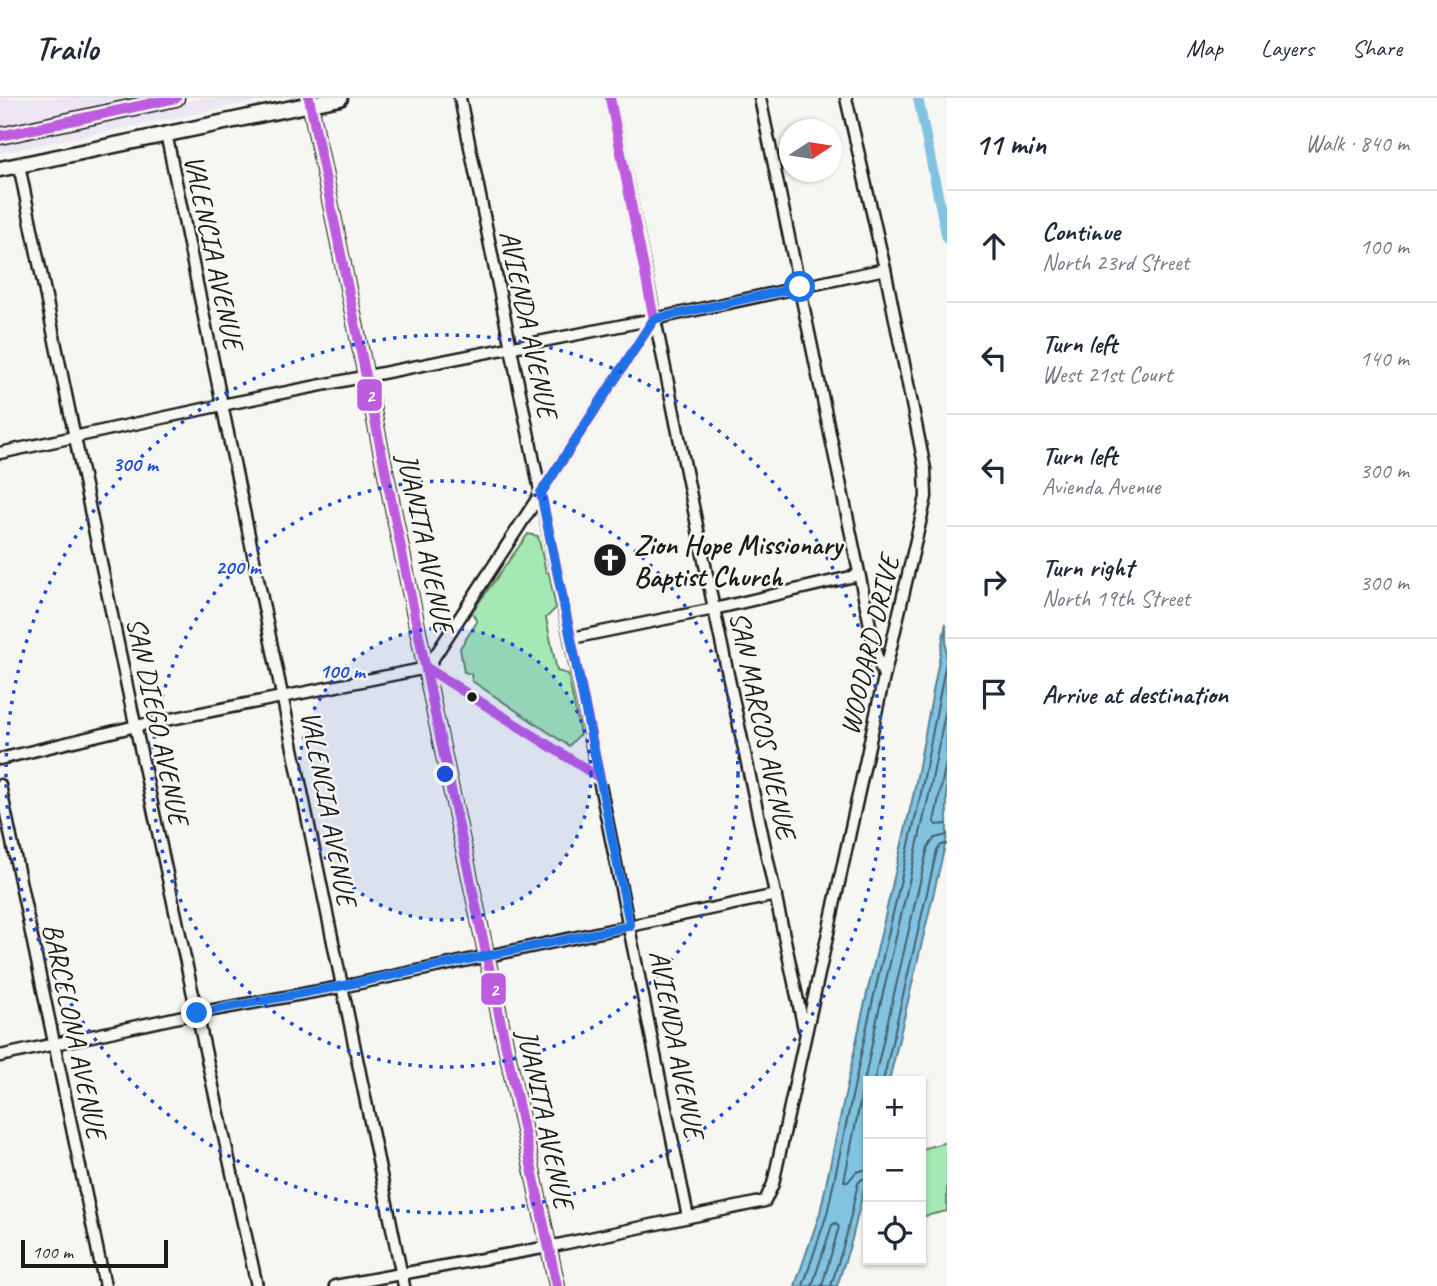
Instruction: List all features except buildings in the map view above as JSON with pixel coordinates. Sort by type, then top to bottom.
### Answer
[{"type":"main road","points":[[0,136],[176,98]]},
{"type":"main road","points":[[0,169],[310,101],[340,98]]},
{"type":"street","name":"AVIENDA AVENUE","points":[[460,98],[688,1217]]},
{"type":"street","name":"SAN MARCOS AVENUE","points":[[610,98],[714,609],[805,1033]]},
{"type":"street","points":[[760,98],[859,575],[876,654],[884,677]]},
{"type":"street","name":"WOODARD DRIVE","points":[[688,1217],[765,1201],[773,1184],[926,497],[925,469],[885,269],[846,98]]},
{"type":"street","name":"JUANITA AVENUE","points":[[310,101],[557,1286]]},
{"type":"street","name":"VALENCIA AVENUE","points":[[166,133],[404,1286]]},
{"type":"street","name":"SAN DIEGO AVENUE","points":[[19,165],[74,437],[257,1286]]},
{"type":"street","points":[[0,453],[885,269]]},
{"type":"street","points":[[427,668],[654,319]]},
{"type":"street","points":[[572,639],[859,575]]},
{"type":"street","points":[[0,760],[136,726],[427,668],[600,778]]},
{"type":"street","name":"BARCELONA AVENUE","points":[[0,785],[105,1286]]},
{"type":"street","points":[[0,1056],[776,895]]},
{"type":"street","points":[[335,1286],[548,1247],[688,1217]]},
{"type":"shaded area","points":[[0,98],[152,98],[0,131]]},
{"type":"shaded area","points":[[201,98],[273,98],[0,153],[0,141]]},
{"type":"green space","points":[[528,534],[538,536],[556,608],[546,618],[557,671],[568,674],[580,734],[569,746],[472,681],[471,674],[464,672],[460,648],[477,622],[472,612]]},
{"type":"green space","points":[[947,1142],[947,1211],[926,1216],[926,1202],[926,1148]]},
{"type":"water","points":[[946,623],[947,837],[890,1076],[863,1076],[863,1192],[837,1286],[795,1286],[820,1213],[862,1015],[914,792]]},
{"type":"waterway","points":[[918,98],[947,239]]},
{"type":"transit line","name":"2","points":[[0,136],[176,98]]},
{"type":"transit line","name":"2","points":[[309,98],[435,714],[557,1286]]},
{"type":"transit line","name":"2","points":[[600,778],[541,493],[654,319],[610,98]]},
{"type":"transit line","name":"2","points":[[427,668],[600,778]]},
{"type":"place","name":"Zion Hope Missionary Baptist Church","points":[[610,560]]},
{"type":"route","points":[[197,1013],[630,926],[541,493],[654,319],[800,287]]}]
